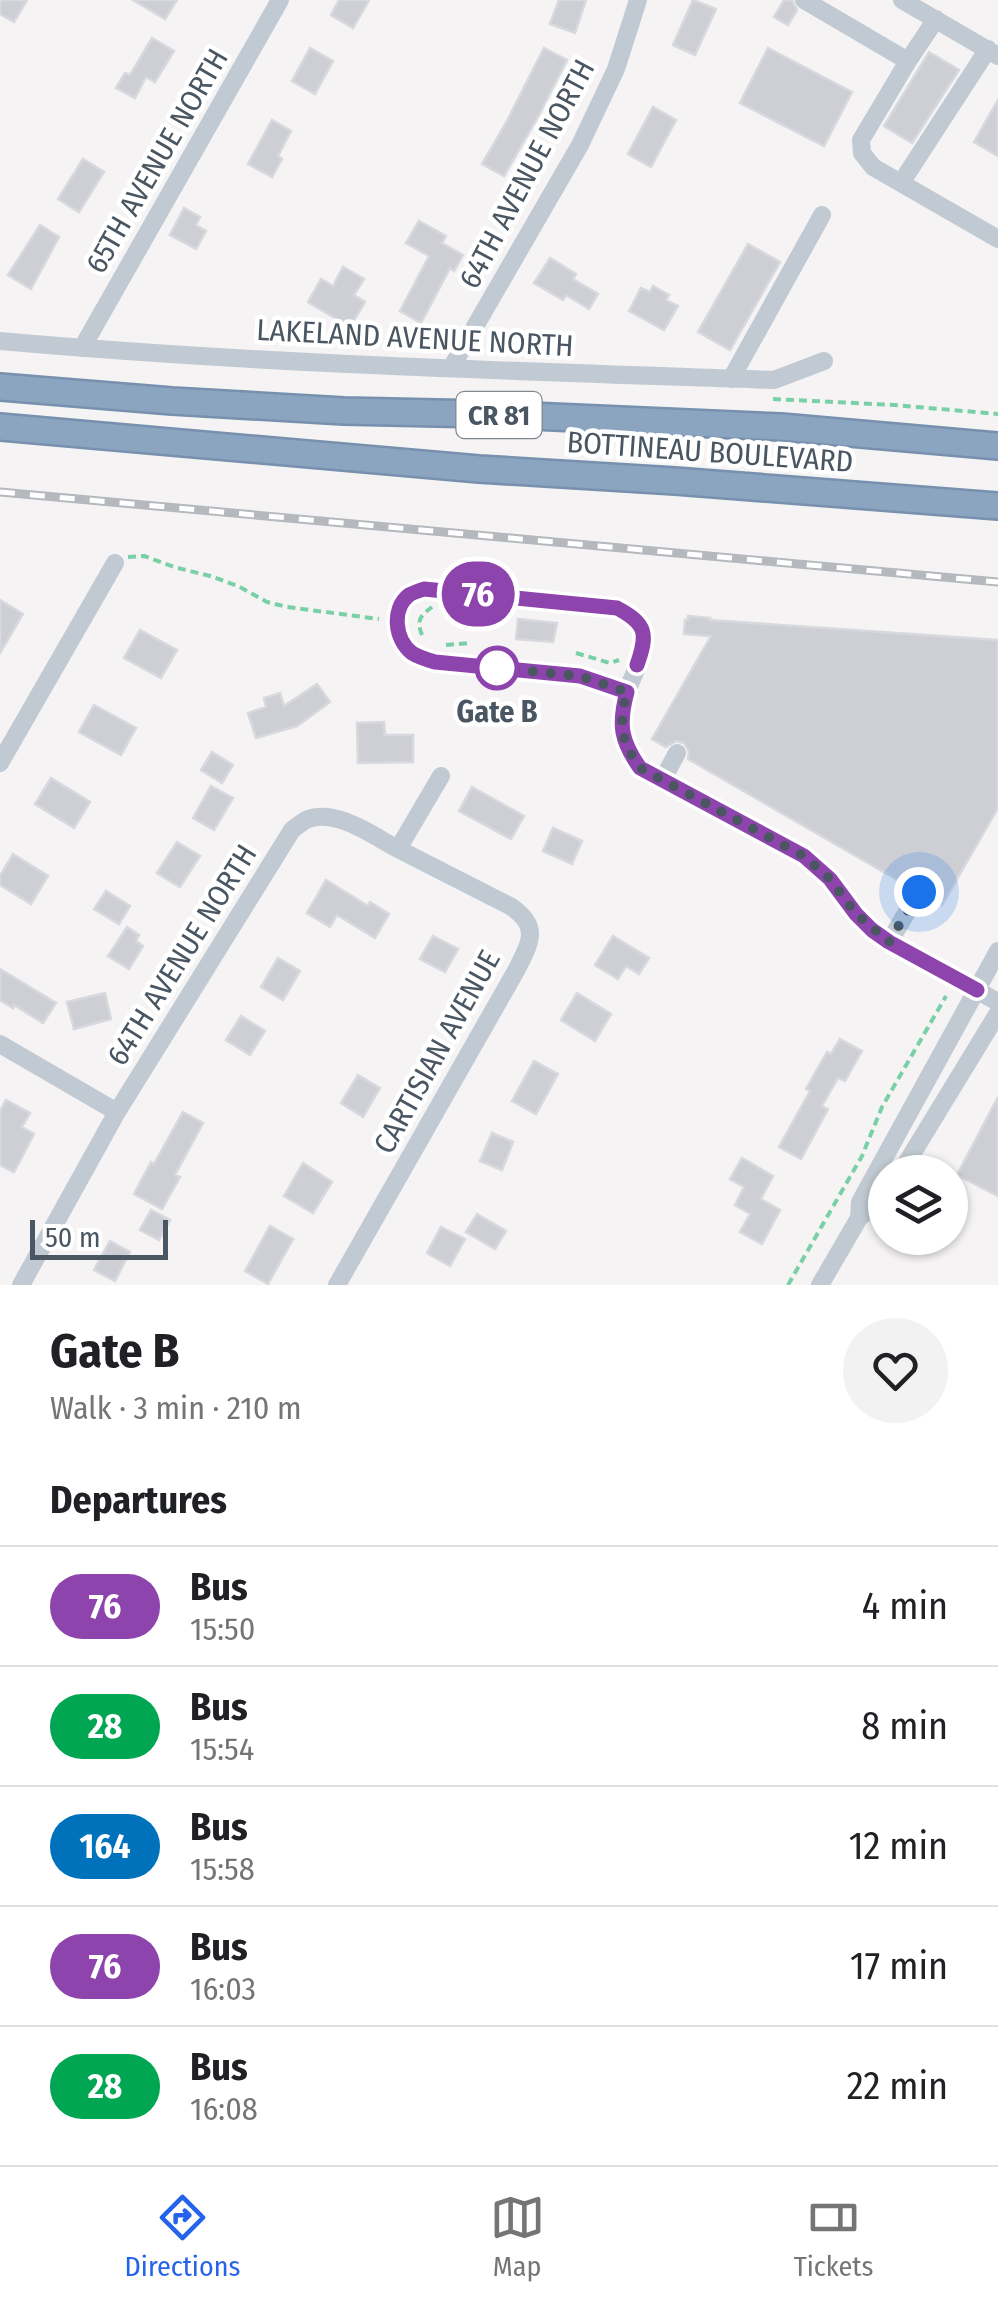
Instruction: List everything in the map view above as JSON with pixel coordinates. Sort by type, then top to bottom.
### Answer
[{"type":"highway","name":"BOTTINEAU BOULEVARD","points":[[0,387],[172,401],[781,428],[998,446]]},
{"type":"highway","name":"BOTTINEAU BOULEVARD","points":[[0,427],[479,470],[998,506]]},
{"type":"street","name":"65TH AVENUE NORTH","points":[[82,348],[280,0]]},
{"type":"street","name":"64TH AVENUE NORTH","points":[[451,368],[580,146],[616,69],[638,0]]},
{"type":"street","points":[[804,0],[908,61]]},
{"type":"street","points":[[901,183],[993,53],[902,0]]},
{"type":"street","points":[[936,18],[861,140],[862,154],[873,167],[998,239]]},
{"type":"street","points":[[731,379],[822,215]]},
{"type":"street","name":"LAKELAND AVENUE NORTH","points":[[0,341],[451,368],[731,379],[774,380],[824,361]]},
{"type":"street","points":[[0,763],[115,563]]},
{"type":"street","points":[[627,692],[580,676],[435,662],[413,654],[401,641],[397,621],[402,604],[410,594],[424,589],[617,608],[634,617],[644,631],[644,645],[621,713],[627,749],[640,768],[804,856],[830,879],[856,914],[889,942],[998,1002]]},
{"type":"street","points":[[662,781],[677,754]]},
{"type":"street","points":[[398,849],[441,776]]},
{"type":"street","name":"64TH AVENUE NORTH","points":[[21,1285],[117,1112],[292,830],[308,819],[324,817],[342,821],[398,849]]},
{"type":"street","name":"CARTISIAN AVENUE","points":[[337,1285],[527,949],[530,926],[524,916],[398,849]]},
{"type":"street","points":[[889,942],[919,892]]},
{"type":"street","points":[[859,1218],[860,1202],[998,952]]},
{"type":"street","points":[[912,1155],[998,1013]]},
{"type":"street","points":[[0,1044],[117,1112]]},
{"type":"street","points":[[820,1285],[859,1218],[868,1211]]},
{"type":"path","points":[[784,400],[998,414]]},
{"type":"path","points":[[115,563],[130,556],[144,556],[238,586],[267,602],[286,607],[417,624]]},
{"type":"path","points":[[423,638],[417,624],[420,615],[433,606],[443,606]]},
{"type":"path","points":[[454,610],[472,614]]},
{"type":"path","points":[[441,645],[471,643]]},
{"type":"path","points":[[576,653],[610,663],[628,652]]},
{"type":"path","points":[[788,1285],[956,978]]},
{"type":"building","points":[[0,0],[27,0],[14,22],[0,14]]},
{"type":"building","points":[[133,0],[177,0],[165,19]]},
{"type":"building","points":[[339,0],[369,0],[353,28],[331,15]]},
{"type":"building","points":[[559,0],[586,0],[575,33],[550,24]]},
{"type":"building","points":[[693,0],[716,9],[695,55],[673,45]]},
{"type":"building","points":[[784,0],[792,0],[797,10],[788,25],[774,17]]},
{"type":"building","points":[[152,38],[174,51],[155,82],[146,77],[135,98],[116,88],[125,73],[130,75]]},
{"type":"building","points":[[310,48],[333,61],[315,94],[292,81]]},
{"type":"building","points":[[544,48],[567,60],[504,176],[482,164]]},
{"type":"building","points":[[768,48],[852,92],[824,146],[740,103]]},
{"type":"building","points":[[929,52],[959,70],[912,143],[884,126]]},
{"type":"building","points":[[998,100],[998,156],[974,142]]},
{"type":"building","points":[[653,107],[676,120],[651,167],[628,154]]},
{"type":"building","points":[[272,120],[291,131],[272,177],[248,164]]},
{"type":"building","points":[[83,159],[104,172],[79,212],[58,199]]},
{"type":"building","points":[[184,208],[200,217],[196,225],[206,231],[196,249],[170,235]]},
{"type":"building","points":[[419,221],[446,236],[442,243],[463,255],[454,271],[450,268],[421,323],[400,311],[429,256],[406,243]]},
{"type":"building","points":[[40,225],[59,237],[31,289],[8,275]]},
{"type":"building","points":[[748,244],[780,262],[730,350],[698,332]]},
{"type":"building","points":[[550,258],[598,294],[589,309],[534,283]]},
{"type":"building","points":[[343,267],[364,279],[354,295],[365,302],[350,327],[308,302],[321,279],[333,286]]},
{"type":"building","points":[[653,286],[678,306],[664,330],[629,311],[641,288],[650,292]]},
{"type":"building","points":[[0,600],[23,614],[0,653]]},
{"type":"building","points":[[688,616],[998,640],[998,808],[942,905],[930,898],[930,887],[925,881],[914,881],[908,886],[688,759],[684,743],[676,741],[666,747],[652,739],[711,636],[684,634]]},
{"type":"building","points":[[518,619],[557,623],[553,642],[516,639]]},
{"type":"building","points":[[140,630],[177,650],[161,678],[124,658]]},
{"type":"building","points":[[317,684],[330,702],[297,726],[256,738],[248,713],[266,707],[264,698],[280,693],[284,706]]},
{"type":"building","points":[[94,705],[136,728],[121,755],[79,732]]},
{"type":"building","points":[[384,722],[385,735],[413,735],[413,762],[358,763],[357,723]]},
{"type":"building","points":[[212,752],[233,765],[222,783],[201,770]]},
{"type":"building","points":[[51,778],[90,802],[74,828],[35,804]]},
{"type":"building","points":[[211,786],[233,798],[214,830],[193,818]]},
{"type":"building","points":[[472,787],[524,816],[511,839],[459,811]]},
{"type":"building","points":[[553,828],[582,841],[572,864],[543,851]]},
{"type":"building","points":[[177,842],[200,856],[180,887],[157,873]]},
{"type":"building","points":[[13,854],[48,876],[31,904],[0,885],[0,876]]},
{"type":"building","points":[[326,880],[389,914],[375,938],[337,915],[330,927],[307,913]]},
{"type":"building","points":[[106,891],[130,906],[119,924],[94,909]]},
{"type":"building","points":[[127,927],[139,935],[136,941],[143,946],[129,969],[108,956]]},
{"type":"building","points":[[433,936],[458,949],[445,972],[420,959]]},
{"type":"building","points":[[613,936],[649,958],[639,974],[626,966],[618,979],[595,965]]},
{"type":"building","points":[[278,958],[300,971],[283,1000],[261,987]]},
{"type":"building","points":[[0,969],[56,1003],[43,1023],[0,1000]]},
{"type":"building","points":[[105,993],[111,1019],[74,1029],[67,1002]]},
{"type":"building","points":[[577,993],[611,1014],[595,1041],[561,1020]]},
{"type":"building","points":[[241,1016],[265,1031],[250,1055],[226,1040]]},
{"type":"building","points":[[840,1039],[862,1051],[845,1081],[838,1078],[822,1106],[828,1109],[801,1159],[779,1147],[810,1091],[806,1089],[827,1052],[831,1054]]},
{"type":"building","points":[[534,1061],[558,1074],[536,1114],[512,1101]]},
{"type":"building","points":[[358,1075],[380,1088],[363,1117],[341,1103]]},
{"type":"building","points":[[998,1097],[998,1196],[968,1181],[968,1155]]},
{"type":"building","points":[[6,1100],[30,1113],[22,1127],[34,1134],[14,1172],[0,1165],[0,1111]]},
{"type":"building","points":[[183,1112],[203,1123],[162,1209],[134,1194]]},
{"type":"building","points":[[492,1133],[513,1142],[502,1170],[480,1161]]},
{"type":"building","points":[[742,1158],[773,1176],[761,1199],[780,1210],[762,1244],[740,1232],[750,1214],[735,1205],[744,1187],[730,1179]]},
{"type":"building","points":[[303,1163],[332,1182],[313,1213],[284,1196]]},
{"type":"building","points":[[151,1210],[170,1220],[159,1240],[140,1230]]},
{"type":"building","points":[[477,1214],[506,1231],[495,1249],[466,1232]]},
{"type":"building","points":[[270,1226],[293,1239],[268,1284],[245,1271]]},
{"type":"building","points":[[441,1227],[465,1239],[450,1266],[427,1253]]},
{"type":"building","points":[[110,1241],[130,1252],[115,1281],[94,1270]]},
{"type":"railway","points":[[0,492],[998,582]]},
{"type":"bus line","name":"76","points":[[637,665],[644,631],[634,617],[617,608],[424,589],[410,594],[397,621],[401,641],[413,654],[435,662],[580,676],[627,692],[621,713],[622,732],[627,749],[640,768],[804,856],[830,879],[872,930],[977,990]]},
{"type":"place","name":"Gate B","points":[[497,668]]},
{"type":"route","points":[[497,668],[580,676],[627,692],[621,713],[622,732],[627,749],[640,768],[804,856],[830,879],[856,914],[889,942],[919,892]]}]
